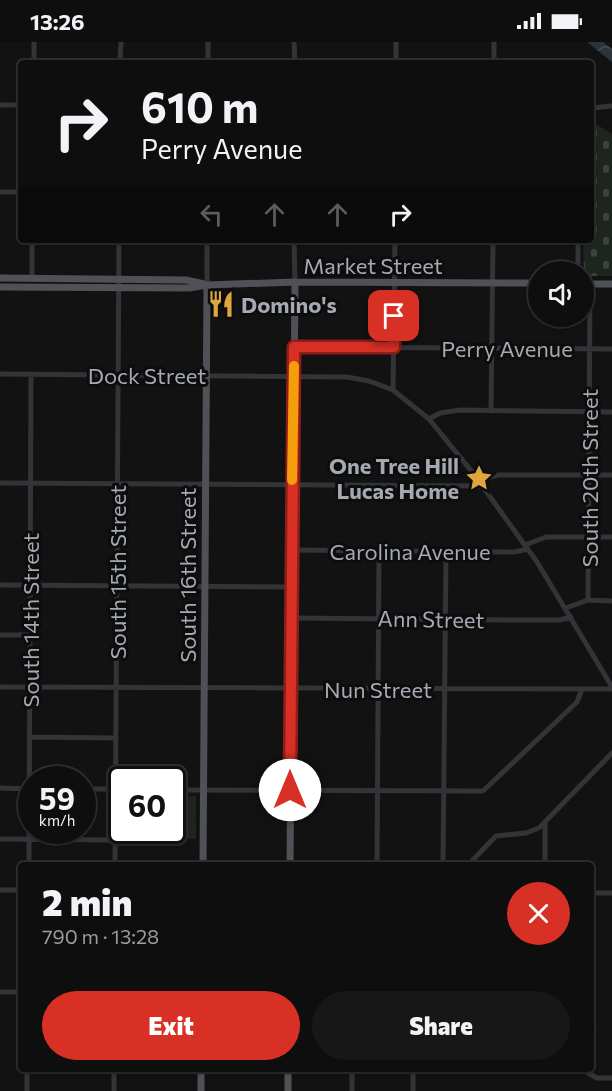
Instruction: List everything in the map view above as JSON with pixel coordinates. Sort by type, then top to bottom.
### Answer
[{"type":"main road","name":"Market Street","points":[[0,278],[119,283]]},
{"type":"main road","name":"Market Street","points":[[0,286],[186,280],[207,285],[295,282],[528,283]]},
{"type":"main road","points":[[290,862],[295,282]]},
{"type":"main road","points":[[594,284],[612,284]]},
{"type":"main road","name":"South 16th Street","points":[[203,862],[207,285]]},
{"type":"main road","points":[[201,1072],[201,1091]]},
{"type":"main road","points":[[288,1072],[288,1091]]},
{"type":"street","points":[[34,42],[34,60]]},
{"type":"street","points":[[120,60],[121,42]]},
{"type":"street","points":[[208,42],[208,60]]},
{"type":"street","points":[[294,42],[295,60]]},
{"type":"street","points":[[396,42],[396,60]]},
{"type":"street","points":[[494,42],[494,60]]},
{"type":"street","points":[[0,105],[18,105]]},
{"type":"street","points":[[594,108],[612,106]]},
{"type":"street","points":[[0,192],[18,192]]},
{"type":"street","points":[[32,243],[32,279]]},
{"type":"street","name":"South 15th Street","points":[[118,766],[116,586],[119,243]]},
{"type":"street","points":[[207,243],[207,285]]},
{"type":"street","points":[[294,243],[295,282]]},
{"type":"street","points":[[393,390],[395,243]]},
{"type":"street","points":[[491,411],[493,243]]},
{"type":"street","points":[[578,243],[578,261]]},
{"type":"street","name":"South 20th Street","points":[[588,600],[589,327]]},
{"type":"street","name":"Perry Avenue","points":[[294,347],[612,349]]},
{"type":"street","name":"Dock Street","points":[[0,374],[347,377],[369,381],[393,390],[429,419],[526,547],[609,675],[612,688]]},
{"type":"street","name":"South 14th Street","points":[[30,766],[31,374]]},
{"type":"street","points":[[429,419],[448,411],[612,412]]},
{"type":"street","points":[[0,483],[480,486],[487,478],[497,474],[612,475]]},
{"type":"street","name":"Carolina Avenue","points":[[291,550],[514,552],[546,537],[612,537]]},
{"type":"street","points":[[377,862],[379,551]]},
{"type":"street","points":[[443,862],[446,551]]},
{"type":"street","points":[[0,585],[291,587]]},
{"type":"street","points":[[566,608],[588,600],[612,600]]},
{"type":"street","name":"Ann Street","points":[[291,618],[560,620],[571,617]]},
{"type":"street","points":[[0,635],[29,635]]},
{"type":"street","name":"Nun Street","points":[[0,687],[612,688]]},
{"type":"street","points":[[186,789],[485,790],[576,702],[582,689]]},
{"type":"street","points":[[29,737],[116,738]]},
{"type":"street","points":[[471,862],[496,836],[538,828],[612,753]]},
{"type":"street","points":[[0,788],[18,789]]},
{"type":"street","points":[[544,862],[545,822]]},
{"type":"street","points":[[0,839],[18,840]]},
{"type":"street","name":"South 14th Street","points":[[28,844],[28,862]]},
{"type":"street","name":"South 15th Street","points":[[115,844],[115,862]]},
{"type":"street","points":[[0,890],[18,890]]},
{"type":"street","points":[[594,893],[612,893]]},
{"type":"street","points":[[0,992],[18,992]]},
{"type":"street","points":[[27,1072],[27,1091]]},
{"type":"street","points":[[114,1072],[114,1091]]},
{"type":"street","points":[[352,1072],[352,1091]]},
{"type":"street","points":[[413,1072],[413,1091]]},
{"type":"street","points":[[586,1072],[597,1078],[612,1078]]},
{"type":"green space","points":[[594,123],[612,134],[612,276],[594,276],[594,261],[584,261],[583,243],[594,243]]},
{"type":"green space","points":[[186,796],[196,796],[196,839],[186,839]]},
{"type":"water","points":[[587,42],[603,42],[612,49],[612,62]]},
{"type":"slow traffic","points":[[292,480],[294,366]]},
{"type":"place","name":"Domino's","points":[[221,304]]},
{"type":"place","name":"One Tree Hill Lucas Home","points":[[479,478]]},
{"type":"route","points":[[290,790],[294,347],[394,347],[394,316]]}]
